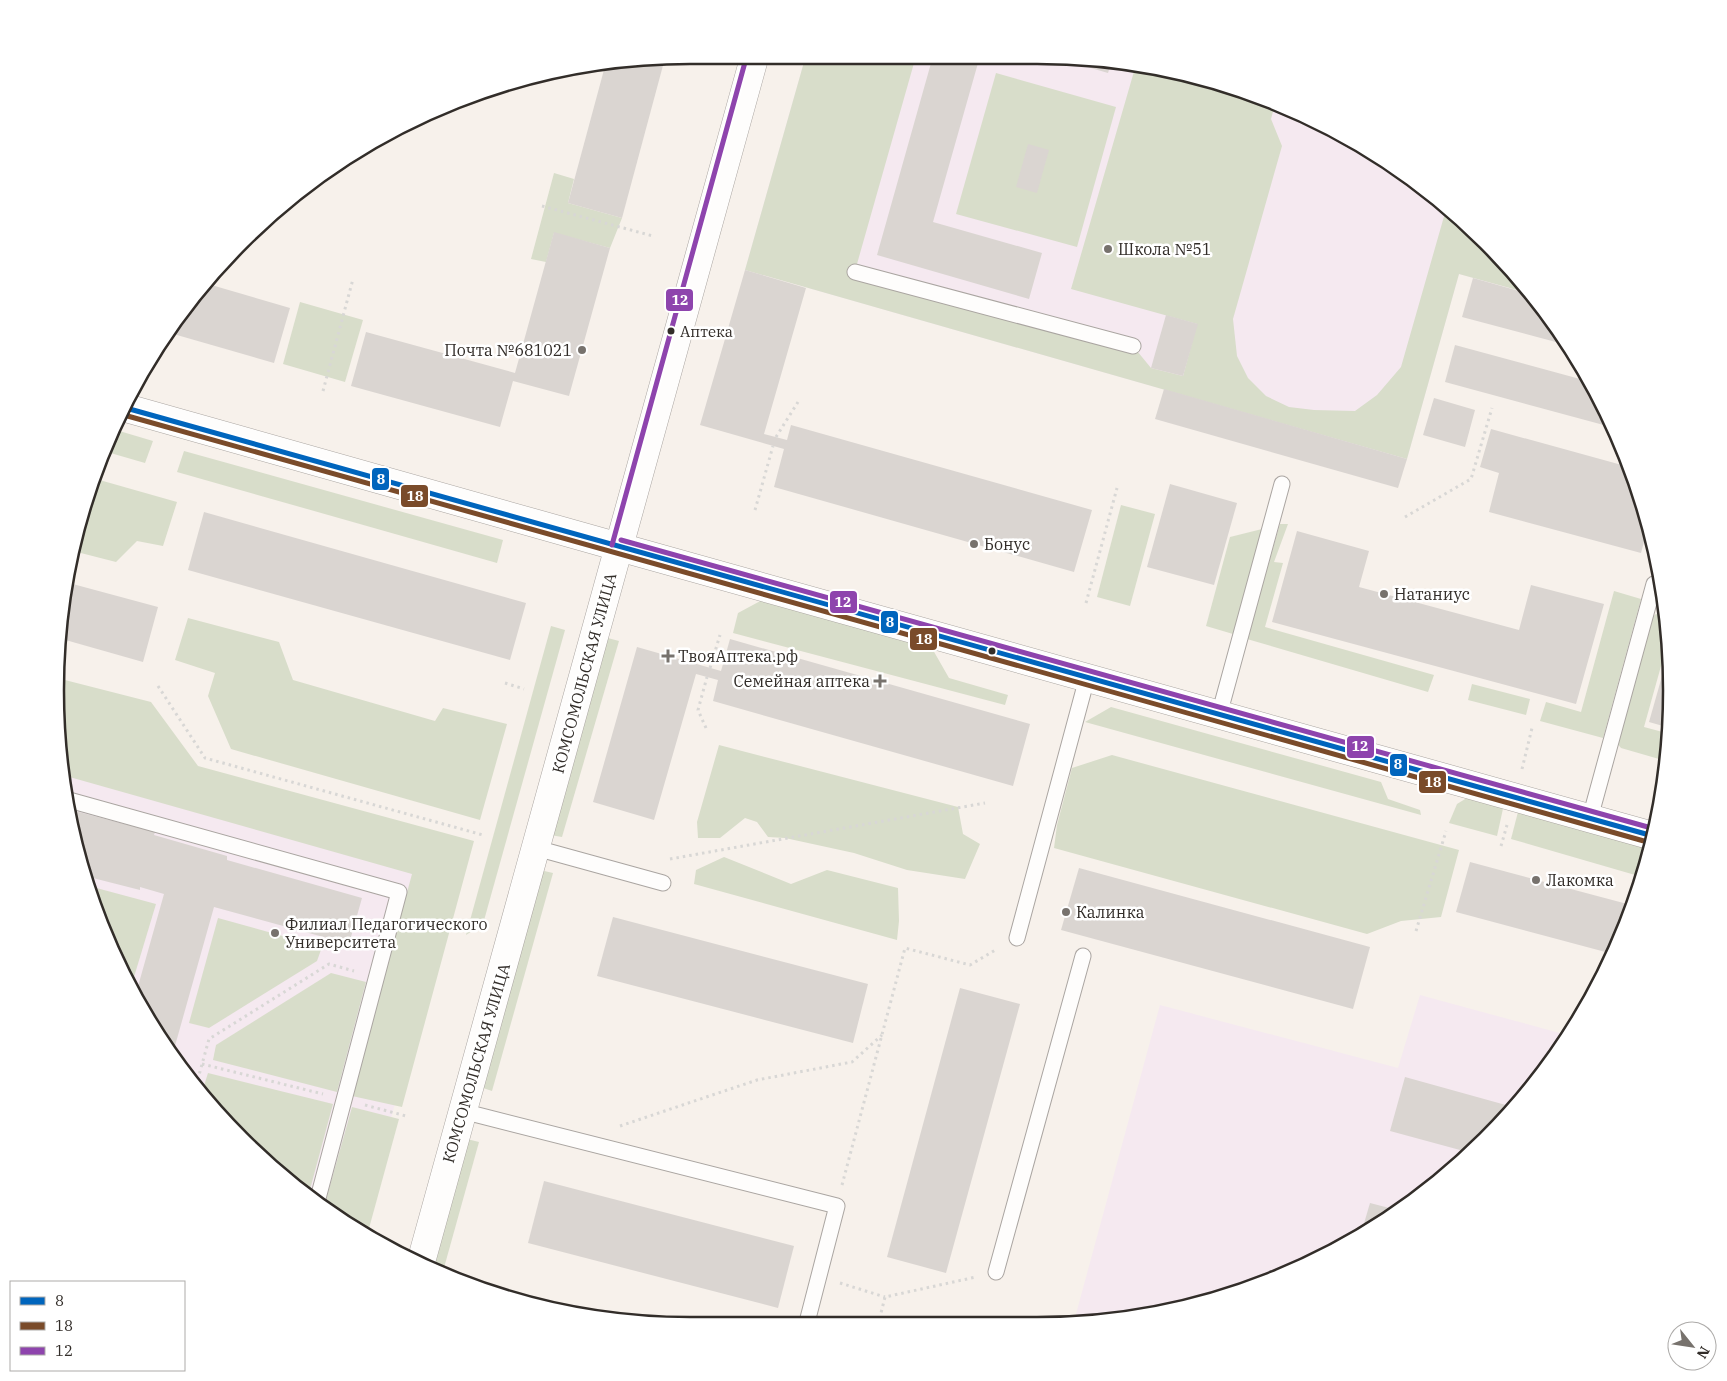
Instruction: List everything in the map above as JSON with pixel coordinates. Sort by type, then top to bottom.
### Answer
[{"type":"street","name":"КОМСОМОЛЬСКАЯ УЛИЦА","points":[[422,1257],[753,64]]},
{"type":"street","points":[[130,409],[1646,834]]},
{"type":"lane","points":[[854,272],[1133,346]]},
{"type":"lane","points":[[1218,715],[1282,484]]},
{"type":"lane","points":[[1590,818],[1654,585]]},
{"type":"lane","points":[[1017,938],[1087,678]]},
{"type":"lane","points":[[74,801],[399,892],[319,1195]]},
{"type":"lane","points":[[536,848],[663,883]]},
{"type":"lane","points":[[996,1272],[1083,956]]},
{"type":"lane","points":[[462,1110],[837,1206],[808,1317]]},
{"type":"path","points":[[542,206],[653,236]]},
{"type":"path","points":[[323,391],[353,279]]},
{"type":"path","points":[[776,437],[798,402]]},
{"type":"path","points":[[1405,517],[1471,479],[1492,408]]},
{"type":"path","points":[[755,510],[773,446]]},
{"type":"path","points":[[1086,603],[1117,488]]},
{"type":"path","points":[[710,668],[720,635]]},
{"type":"path","points":[[706,728],[698,710],[707,677]]},
{"type":"path","points":[[506,683],[524,688]]},
{"type":"path","points":[[158,686],[205,758],[484,835]]},
{"type":"path","points":[[670,858],[985,804]]},
{"type":"path","points":[[1416,931],[1446,832]]},
{"type":"path","points":[[837,1206],[905,948],[970,965],[1017,938]]},
{"type":"path","points":[[198,1078],[209,1039],[329,964]]},
{"type":"path","points":[[578,1140],[757,1080],[852,1062],[882,1034]]},
{"type":"path","points":[[202,1064],[406,1116]]},
{"type":"path","points":[[819,1277],[885,1297],[996,1272]]},
{"type":"path","points":[[880,1317],[885,1297]]},
{"type":"shaded area","name":"Школа №51","points":[[803,64],[1077,65],[1118,69],[1199,85],[1276,111],[1314,128],[1385,169],[1418,193],[1480,247],[1519,291],[1459,274],[1407,459],[745,270]]},
{"type":"shaded area","name":"Филиал Педагогического Университета","points":[[67,753],[462,859],[362,1224],[309,1188],[247,1134],[219,1104],[169,1039],[128,968],[97,892],[85,853],[76,813]]},
{"type":"shaded area","points":[[1420,995],[1561,1033],[1534,1072],[1480,1134],[1418,1188],[1385,1212],[1350,1233],[1314,1253],[1276,1270],[1199,1296],[1118,1312],[1075,1316],[1160,1005],[1398,1068]]},
{"type":"green space","points":[[803,64],[914,64],[855,271],[1133,346],[1151,368],[1183,376],[1197,324],[1071,289],[1134,72],[1199,85],[1273,110],[1271,119],[1282,146],[1233,319],[1237,356],[1248,378],[1266,396],[1289,407],[1355,411],[1377,395],[1401,367],[1445,215],[1480,247],[1517,289],[1459,274],[1407,459],[745,270]]},
{"type":"green space","points":[[996,73],[1116,107],[1077,247],[956,214]]},
{"type":"green space","points":[[554,173],[574,179],[568,203],[622,218],[610,248],[554,233],[546,262],[531,259]]},
{"type":"green space","points":[[300,302],[363,320],[345,382],[283,364]]},
{"type":"green space","points":[[120,431],[153,441],[145,463],[110,453]]},
{"type":"green space","points":[[184,451],[503,540],[497,563],[177,472]]},
{"type":"green space","points":[[100,480],[177,502],[163,546],[137,541],[116,562],[79,553]]},
{"type":"green space","points":[[1121,505],[1155,514],[1130,606],[1097,597]]},
{"type":"green space","points":[[1280,524],[1288,524],[1274,562],[1283,563],[1265,627],[1434,675],[1428,692],[1247,639]]},
{"type":"green space","points":[[1262,529],[1233,634],[1206,626],[1230,537]]},
{"type":"green space","points":[[1614,591],[1641,599],[1603,738],[1540,721],[1546,702],[1581,712]]},
{"type":"green space","points":[[764,599],[929,643],[949,678],[1008,695],[1005,705],[733,633],[738,613]]},
{"type":"green space","points":[[1656,614],[1659,615],[1662,661],[1644,727],[1662,732],[1659,759],[1621,748],[1617,743],[1650,619]]},
{"type":"green space","points":[[188,618],[279,642],[293,680],[435,721],[443,708],[507,724],[480,820],[231,749],[208,696],[215,673],[175,660]]},
{"type":"green space","points":[[551,626],[565,630],[483,924],[466,935]]},
{"type":"green space","points":[[604,637],[619,641],[562,837],[550,835]]},
{"type":"green space","points":[[64,680],[151,702],[198,766],[474,841],[402,1107],[352,1096],[412,874],[70,777],[65,731]]},
{"type":"green space","points":[[1472,684],[1530,699],[1526,715],[1468,700]]},
{"type":"green space","points":[[1111,707],[1381,782],[1388,799],[1420,810],[1421,815],[1085,722]]},
{"type":"green space","points":[[719,745],[958,807],[963,834],[980,844],[965,879],[907,870],[854,853],[785,838],[768,837],[757,822],[745,818],[720,838],[698,838],[697,822]]},
{"type":"green space","points":[[1112,755],[1459,850],[1441,917],[1401,921],[1367,934],[1054,848],[1057,825],[1072,768]]},
{"type":"green space","points":[[1470,796],[1504,804],[1497,836],[1449,823],[1457,804]]},
{"type":"green space","points":[[1519,808],[1644,844],[1635,875],[1511,839]]},
{"type":"green space","points":[[724,857],[791,884],[827,870],[898,888],[899,921],[897,940],[694,884],[696,870]]},
{"type":"green space","points":[[540,870],[553,873],[492,1091],[480,1087]]},
{"type":"green space","points":[[96,888],[156,904],[134,978],[111,930]]},
{"type":"green space","points":[[218,918],[322,947],[317,961],[209,1028],[189,1023]]},
{"type":"green space","points":[[331,973],[366,982],[337,1092],[213,1060],[216,1045]]},
{"type":"green space","points":[[208,1073],[333,1104],[310,1189],[247,1134],[204,1086]]},
{"type":"green space","points":[[352,1107],[399,1119],[369,1228],[326,1200]]},
{"type":"green space","points":[[467,1139],[479,1142],[444,1267],[432,1261]]},
{"type":"building","points":[[931,64],[978,64],[933,222],[1042,253],[1029,299],[877,255]]},
{"type":"building","points":[[663,65],[622,218],[568,203],[604,70]]},
{"type":"building","points":[[1083,66],[1109,68],[1108,73]]},
{"type":"building","points":[[1028,144],[1049,150],[1037,193],[1016,187]]},
{"type":"building","points":[[554,232],[610,248],[569,396],[513,381],[500,427],[351,386],[366,332],[515,373]]},
{"type":"building","points":[[745,270],[806,288],[764,434],[787,440],[791,425],[1092,510],[1074,572],[774,487],[784,449],[700,425]]},
{"type":"building","points":[[1473,278],[1519,291],[1558,343],[1462,317]]},
{"type":"building","points":[[212,285],[290,308],[274,363],[175,334]]},
{"type":"building","points":[[1166,315],[1198,324],[1183,376],[1151,368]]},
{"type":"building","points":[[1455,345],[1580,379],[1604,425],[1445,382]]},
{"type":"building","points":[[1164,389],[1407,459],[1398,488],[1155,419]]},
{"type":"building","points":[[1434,398],[1475,410],[1465,447],[1423,435]]},
{"type":"building","points":[[1491,429],[1621,465],[1642,528],[1645,540],[1641,553],[1489,512],[1499,473],[1480,467]]},
{"type":"building","points":[[1170,484],[1237,503],[1214,585],[1147,567]]},
{"type":"building","points":[[204,512],[526,603],[510,660],[188,570]]},
{"type":"building","points":[[1297,531],[1369,551],[1359,587],[1519,630],[1531,585],[1604,604],[1576,704],[1272,622]]},
{"type":"building","points":[[73,584],[158,607],[143,662],[66,640]]},
{"type":"building","points":[[730,639],[1030,724],[1013,786],[713,701],[718,680],[696,674],[654,820],[593,802],[637,647],[721,671]]},
{"type":"building","points":[[1663,674],[1662,726],[1649,722]]},
{"type":"building","name":"Филиал Педагогического Университета","points":[[76,811],[155,832],[154,835],[227,856],[227,860],[362,898],[349,944],[214,907],[175,1047],[138,986],[164,894],[140,887],[140,890],[93,878]]},
{"type":"building","points":[[1470,862],[1626,904],[1606,952],[1456,912]]},
{"type":"building","points":[[1079,868],[1370,947],[1353,1009],[1061,930]]},
{"type":"building","points":[[613,917],[868,984],[853,1043],[597,976]]},
{"type":"building","points":[[960,988],[1020,1004],[946,1273],[887,1257]]},
{"type":"building","points":[[1405,1077],[1507,1105],[1459,1153],[1460,1150],[1390,1131]]},
{"type":"building","points":[[544,1181],[794,1246],[778,1308],[528,1243]]},
{"type":"building","points":[[1370,1203],[1390,1208],[1385,1212],[1364,1225]]},
{"type":"transit line","name":"12","points":[[612,545],[745,64]]},
{"type":"transit line","name":"8","points":[[130,409],[1646,834]]},
{"type":"transit line","name":"18","points":[[127,416],[1645,841]]},
{"type":"transit line","name":"12","points":[[621,540],[1648,827]]},
{"type":"place","name":"Школа №51","points":[[1108,249]]},
{"type":"place","name":"Аптека","points":[[671,331]]},
{"type":"place","name":"Почта №681021","points":[[582,350]]},
{"type":"place","name":"Бонус","points":[[974,544]]},
{"type":"place","name":"Натаниус","points":[[1384,594]]},
{"type":"place","name":"ТвояАптека.рф","points":[[668,656]]},
{"type":"place","name":"Семейная аптека","points":[[880,681]]},
{"type":"place","name":"Лакомка","points":[[1536,880]]},
{"type":"place","name":"Калинка","points":[[1066,912]]},
{"type":"place","name":"Филиал Педагогического Университета","points":[[275,933]]}]
